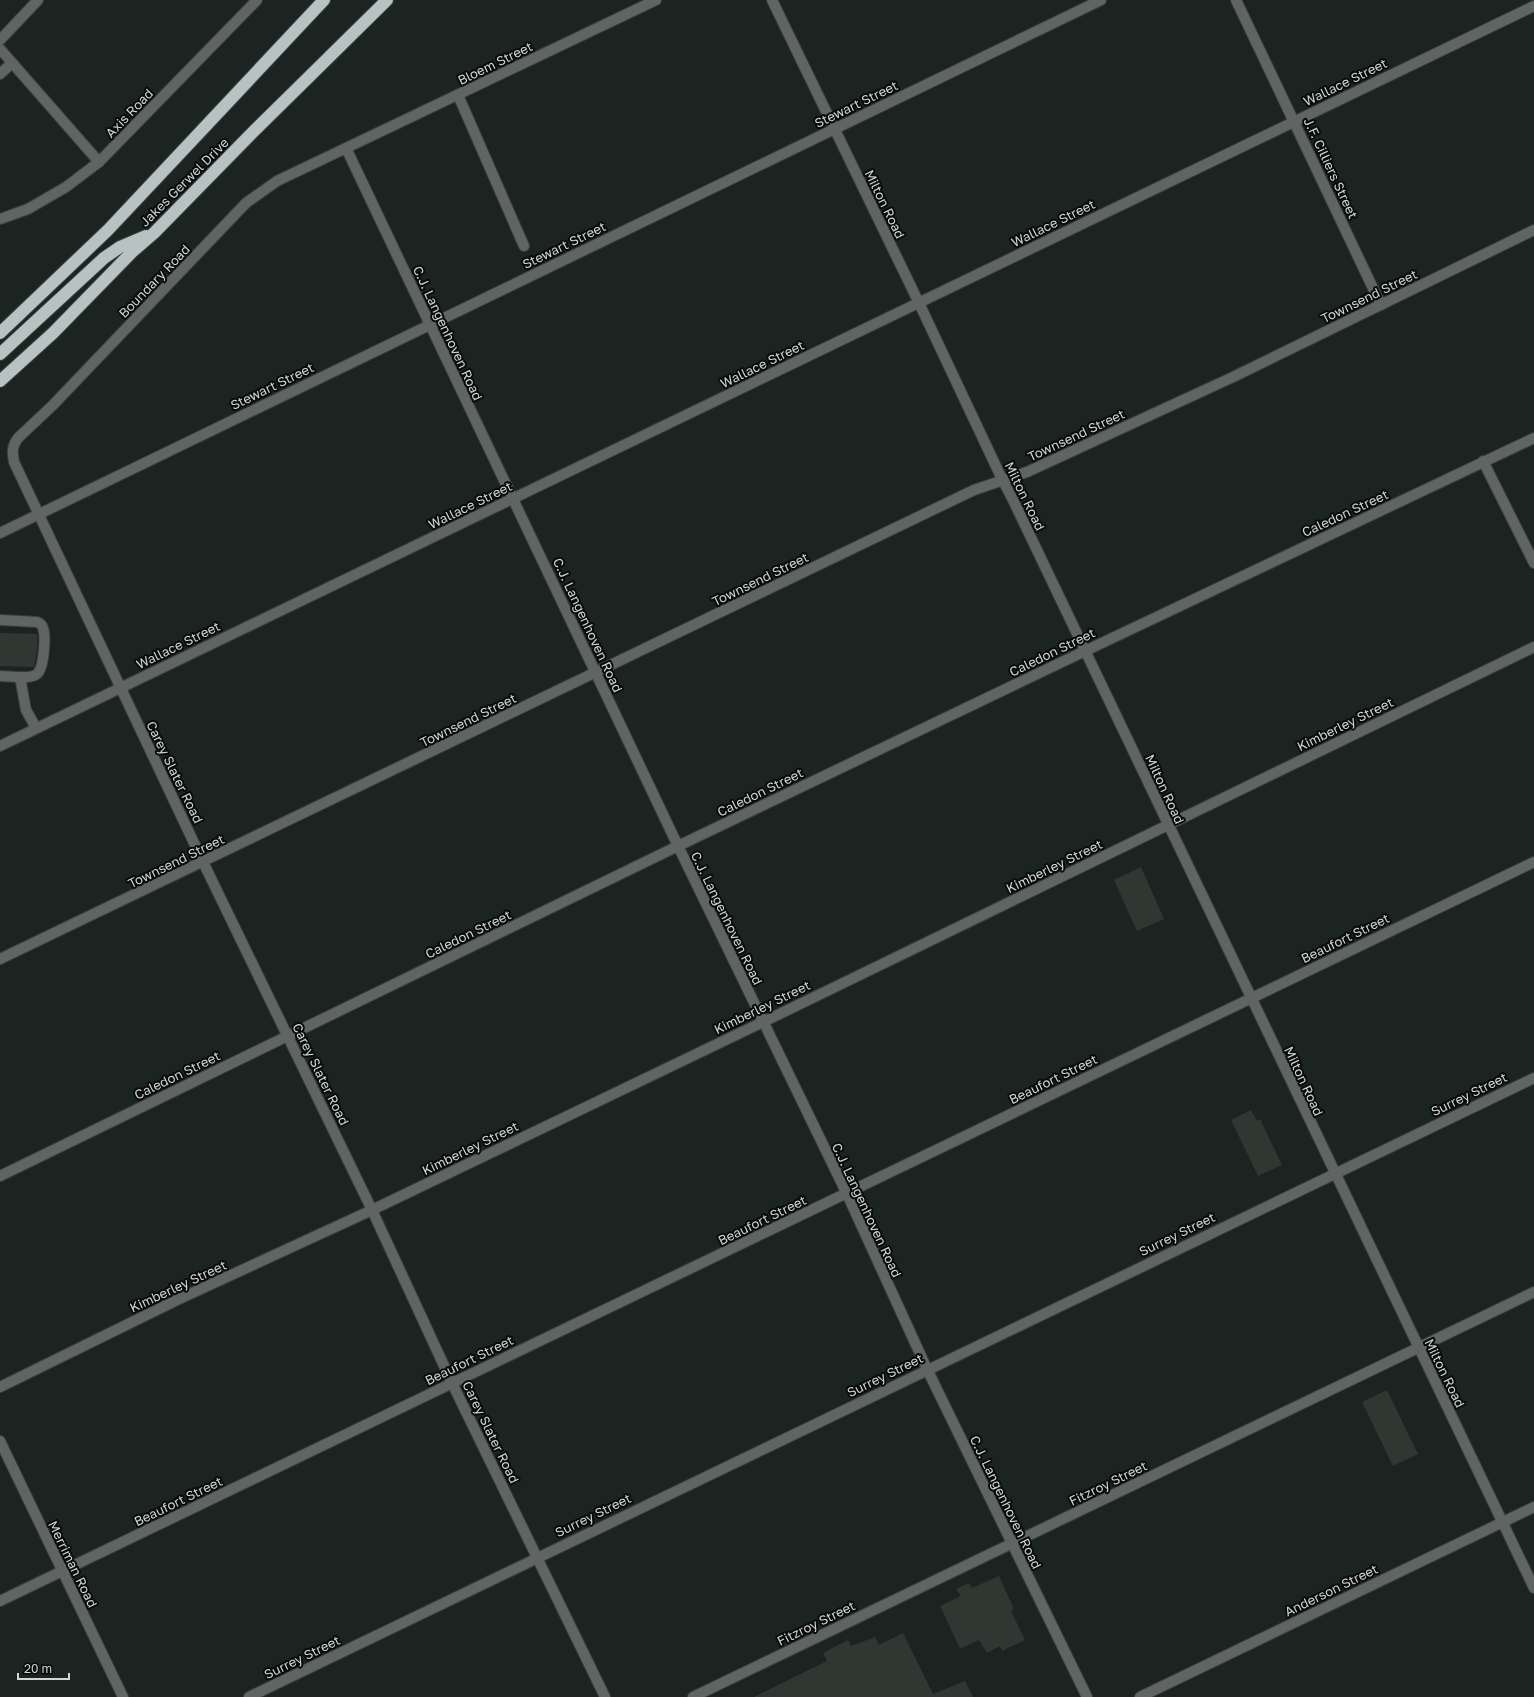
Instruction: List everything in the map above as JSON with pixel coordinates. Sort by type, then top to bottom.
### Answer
[{"type":"highway","name":"Jakes Gerwel Drive","points":[[0,332],[108,230],[324,0]]},
{"type":"highway","name":"Jakes Gerwel Drive","points":[[0,381],[53,333],[132,252],[154,233],[254,131],[387,0]]},
{"type":"highway","points":[[0,354],[104,258],[130,242],[154,233]]},
{"type":"street","points":[[0,40],[38,0]]},
{"type":"street","name":"Axis Road","points":[[0,219],[28,209],[66,187],[100,162],[257,0]]},
{"type":"street","name":"Bloem Street","points":[[346,148],[656,0]]},
{"type":"street","name":"Milton Road","points":[[772,0],[919,303],[1334,1173],[1534,1588]]},
{"type":"street","name":"Stewart Street","points":[[0,533],[1101,0]]},
{"type":"street","name":"J.F. Cilliers Street","points":[[1236,0],[1381,305]]},
{"type":"street","name":"Wallace Street","points":[[0,746],[1534,6]]},
{"type":"street","points":[[0,49],[100,162]]},
{"type":"street","points":[[0,74],[12,63]]},
{"type":"street","points":[[458,95],[524,246]]},
{"type":"street","name":"C.J. Langenhoven Road","points":[[346,148],[678,846],[847,1194],[927,1369],[1087,1697]]},
{"type":"street","name":"Boundary Road","points":[[14,462],[12,453],[13,444],[18,438],[53,405],[246,203],[277,181],[346,148]]},
{"type":"street","name":"Townsend Street","points":[[0,960],[974,490],[1002,479],[1027,472],[1232,377],[1534,230]]},
{"type":"street","name":"Caledon Street","points":[[0,1176],[678,846],[1534,438]]},
{"type":"street","points":[[1484,461],[1534,563]]},
{"type":"street","name":"Carey Slater Road","points":[[14,462],[203,862],[372,1210],[452,1383],[605,1697]]},
{"type":"street","points":[[0,620],[37,622],[43,627],[44,639],[41,667],[37,674],[20,677],[0,676]]},
{"type":"street","name":"Kimberley Street","points":[[0,1387],[177,1300],[372,1210],[763,1022],[1127,845],[1167,824],[1534,647]]},
{"type":"street","points":[[20,677],[26,710],[36,728]]},
{"type":"street","name":"Beaufort Street","points":[[0,1601],[1534,862]]},
{"type":"street","name":"Surrey Street","points":[[248,1697],[1534,1078]]},
{"type":"street","name":"Fitzroy Street","points":[[693,1697],[1534,1292]]},
{"type":"street","name":"Merriman Road","points":[[0,1441],[123,1697]]},
{"type":"street","name":"Anderson Street","points":[[1140,1697],[1534,1507]]},
{"type":"building","points":[[0,633],[37,634],[37,651],[34,667],[0,666]]},
{"type":"building","points":[[1141,867],[1164,919],[1137,931],[1114,880]]},
{"type":"building","points":[[1251,1110],[1257,1121],[1260,1119],[1282,1165],[1258,1176],[1231,1120]]},
{"type":"building","points":[[1387,1390],[1418,1454],[1393,1466],[1362,1402]]},
{"type":"building","points":[[999,1576],[1014,1609],[1011,1611],[1025,1640],[1002,1651],[1000,1646],[987,1653],[979,1640],[960,1649],[940,1606],[961,1596],[956,1589],[969,1583],[972,1588]]},
{"type":"building","points":[[903,1633],[933,1694],[965,1681],[973,1697],[754,1697],[827,1661],[823,1653],[848,1640],[851,1646],[875,1637],[879,1645]]}]
